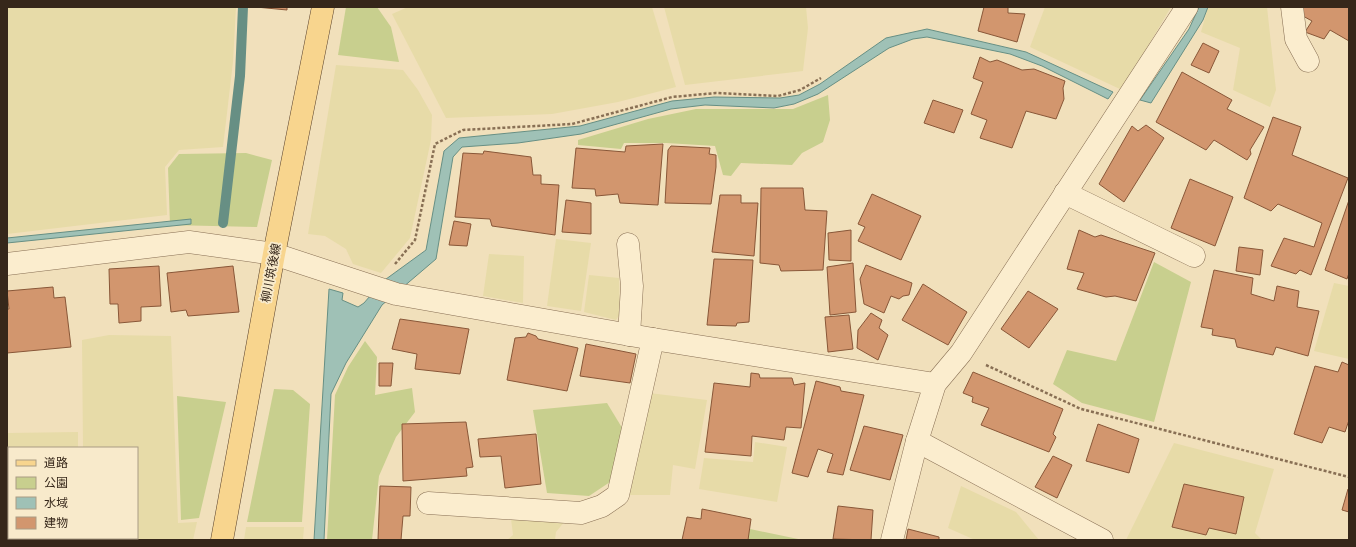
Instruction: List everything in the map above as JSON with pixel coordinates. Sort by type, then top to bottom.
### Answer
[{"type":"main road","name":"柳川筑後線","points":[[222,540],[274,254],[323,7]]},
{"type":"street","points":[[892,540],[917,441],[936,384],[961,353],[1187,7]]},
{"type":"street","points":[[1292,7],[1296,39],[1308,61]]},
{"type":"street","points":[[1065,193],[1194,256]]},
{"type":"street","points":[[7,264],[189,242],[274,254],[396,294],[629,335],[936,384]]},
{"type":"street","points":[[628,244],[632,286],[629,335]]},
{"type":"street","points":[[428,503],[581,514],[602,506],[618,495],[653,339]]},
{"type":"street","points":[[917,441],[1102,540]]},
{"type":"path","points":[[376,287],[416,240],[435,144],[463,130],[572,124],[672,97],[716,93],[778,96],[800,90],[821,78]]},
{"type":"path","points":[[961,353],[1081,409],[1349,477]]},
{"type":"shaded area","points":[[7,7],[236,7],[233,62],[223,147],[179,150],[165,167],[167,215],[7,234]]},
{"type":"shaded area","points":[[408,7],[652,7],[676,87],[618,102],[552,114],[446,118],[392,14]]},
{"type":"shaded area","points":[[664,7],[806,7],[808,28],[803,71],[685,85]]},
{"type":"shaded area","points":[[1045,7],[1171,7],[1122,90],[1030,47]]},
{"type":"shaded area","points":[[1208,7],[1267,7],[1276,90],[1270,107],[1233,90],[1240,48],[1201,32]]},
{"type":"shaded area","points":[[336,65],[403,70],[418,90],[432,115],[431,140],[410,238],[381,273],[353,264],[346,249],[325,236],[308,234]]},
{"type":"shaded area","points":[[556,239],[591,243],[581,311],[547,306]]},
{"type":"shaded area","points":[[489,254],[524,256],[523,303],[483,296]]},
{"type":"shaded area","points":[[589,275],[619,278],[620,314],[616,320],[584,312]]},
{"type":"shaded area","points":[[1334,283],[1349,286],[1349,359],[1314,351]]},
{"type":"shaded area","points":[[109,335],[171,336],[178,523],[197,522],[193,540],[85,540],[138,539],[138,447],[83,447],[82,340]]},
{"type":"shaded area","points":[[649,393],[707,400],[695,469],[673,465],[670,495],[625,495]]},
{"type":"shaded area","points":[[78,432],[78,447],[8,447],[8,539],[78,540],[7,540],[7,433]]},
{"type":"shaded area","points":[[755,442],[787,447],[777,502],[699,489],[704,458],[753,462]]},
{"type":"shaded area","points":[[1174,443],[1274,469],[1255,533],[1262,540],[1126,540]]},
{"type":"shaded area","points":[[961,486],[1016,512],[1039,540],[975,540],[948,528]]},
{"type":"shaded area","points":[[511,519],[565,521],[556,532],[555,540],[507,540],[513,535]]},
{"type":"shaded area","points":[[246,527],[304,527],[303,540],[244,540]]},
{"type":"green space","points":[[346,7],[377,7],[391,27],[399,62],[338,55]]},
{"type":"green space","points":[[828,95],[830,120],[823,142],[802,153],[792,165],[741,163],[731,176],[723,175],[715,146],[666,143],[624,143],[621,149],[578,145],[578,140],[648,119],[696,109],[793,109]]},
{"type":"green space","points":[[246,153],[272,160],[257,227],[170,225],[168,168],[179,154]]},
{"type":"green space","points":[[1154,262],[1191,282],[1154,422],[1082,403],[1053,384],[1067,350],[1116,361]]},
{"type":"green space","points":[[365,341],[377,357],[375,395],[412,388],[415,412],[396,437],[379,476],[372,540],[327,540],[335,395],[348,367]]},
{"type":"green space","points":[[274,389],[293,390],[310,404],[302,522],[247,522]]},
{"type":"green space","points":[[177,396],[226,402],[199,518],[181,520]]},
{"type":"green space","points":[[607,403],[624,431],[610,482],[589,496],[547,493],[533,410]]},
{"type":"green space","points":[[750,529],[803,540],[744,540]]},
{"type":"water","points":[[1199,7],[1208,7],[1203,20],[1151,103],[1140,100],[1189,29]]},
{"type":"water","points":[[927,29],[1026,52],[1113,92],[1108,99],[1042,66],[1010,54],[927,37],[913,39],[889,48],[818,94],[794,104],[774,108],[705,105],[671,109],[581,134],[518,143],[462,147],[453,157],[436,259],[382,305],[346,363],[331,394],[324,540],[314,540],[329,289],[343,293],[342,300],[358,307],[364,303],[382,282],[426,250],[444,151],[459,138],[580,126],[672,101],[714,97],[780,98],[799,95],[820,84],[886,38]]},
{"type":"water","points":[[191,219],[191,224],[7,243],[7,238]]},
{"type":"building","points":[[256,7],[287,7],[287,10]]},
{"type":"building","points":[[984,7],[1008,7],[1008,13],[1025,14],[1017,42],[978,31]]},
{"type":"building","points":[[1299,7],[1349,7],[1349,41],[1330,30],[1324,39],[1305,32],[1312,21],[1303,16]]},
{"type":"building","points":[[1203,43],[1219,51],[1209,73],[1191,65]]},
{"type":"building","points":[[980,57],[990,62],[997,60],[1022,70],[1034,69],[1065,81],[1063,88],[1064,99],[1056,119],[1026,111],[1012,148],[980,138],[987,120],[971,114],[983,82],[973,78]]},
{"type":"building","points":[[1182,72],[1232,100],[1227,109],[1264,127],[1250,150],[1251,154],[1247,160],[1214,140],[1206,150],[1156,122]]},
{"type":"building","points":[[933,100],[963,110],[954,133],[924,123]]},
{"type":"building","points":[[1273,117],[1301,127],[1292,155],[1348,178],[1311,275],[1300,270],[1296,274],[1271,266],[1284,238],[1314,247],[1322,223],[1278,204],[1271,211],[1244,198]]},
{"type":"building","points":[[1146,125],[1164,138],[1124,202],[1099,184],[1132,126],[1138,131]]},
{"type":"building","points":[[663,144],[658,205],[620,203],[618,194],[596,196],[595,189],[572,188],[576,148],[625,152],[626,146]]},
{"type":"building","points":[[671,146],[710,148],[709,154],[716,155],[716,167],[711,204],[665,203],[668,150]]},
{"type":"building","points":[[484,151],[531,157],[533,175],[541,175],[541,184],[559,185],[555,235],[492,226],[490,219],[455,217],[463,153],[483,154]]},
{"type":"building","points":[[1190,179],[1233,197],[1215,246],[1171,228]]},
{"type":"building","points":[[761,188],[803,188],[805,210],[827,211],[823,270],[781,271],[779,265],[760,263]]},
{"type":"building","points":[[872,194],[921,216],[901,260],[858,241],[865,227],[858,224]]},
{"type":"building","points":[[720,195],[741,195],[741,203],[758,203],[754,256],[712,252]]},
{"type":"building","points":[[566,200],[591,203],[591,234],[562,232]]},
{"type":"building","points":[[1349,200],[1349,273],[1347,279],[1325,270]]},
{"type":"building","points":[[454,221],[471,224],[467,246],[449,245]]},
{"type":"building","points":[[851,230],[851,261],[829,260],[828,233]]},
{"type":"building","points":[[1079,230],[1095,237],[1101,235],[1155,253],[1136,301],[1115,296],[1106,297],[1077,289],[1084,273],[1067,269]]},
{"type":"building","points":[[1239,247],[1263,250],[1260,275],[1236,271]]},
{"type":"building","points":[[714,259],[753,260],[749,322],[737,323],[736,326],[707,325]]},
{"type":"building","points":[[853,263],[856,312],[830,315],[827,267]]},
{"type":"building","points":[[866,265],[912,283],[909,295],[903,296],[899,299],[891,296],[884,313],[864,304],[860,279]]},
{"type":"building","points":[[159,266],[161,306],[141,307],[141,321],[119,323],[118,304],[110,304],[109,269]]},
{"type":"building","points":[[233,266],[239,312],[188,316],[186,310],[171,312],[167,273]]},
{"type":"building","points":[[1214,270],[1253,278],[1251,294],[1274,301],[1277,286],[1299,291],[1297,307],[1319,311],[1308,356],[1276,347],[1273,355],[1237,347],[1235,339],[1212,335],[1213,329],[1201,327]]},
{"type":"building","points":[[923,284],[967,312],[948,345],[902,320]]},
{"type":"building","points":[[53,287],[54,298],[65,297],[71,347],[7,353],[7,309],[9,309],[7,291]]},
{"type":"building","points":[[1028,291],[1058,309],[1029,348],[1001,329]]},
{"type":"building","points":[[871,313],[882,320],[879,328],[888,335],[878,360],[857,348],[858,330]]},
{"type":"building","points":[[849,315],[853,349],[828,352],[825,317]]},
{"type":"building","points":[[400,319],[469,329],[460,374],[415,369],[417,354],[392,349]]},
{"type":"building","points":[[528,333],[536,336],[538,339],[578,348],[567,391],[507,380],[515,338],[526,337]]},
{"type":"building","points":[[586,344],[636,354],[630,383],[580,376]]},
{"type":"building","points":[[1342,362],[1349,365],[1349,420],[1345,432],[1329,427],[1322,443],[1294,434],[1315,366],[1338,372]]},
{"type":"building","points":[[379,363],[393,363],[391,386],[379,386]]},
{"type":"building","points":[[973,372],[1063,409],[1053,434],[1056,437],[1049,452],[981,425],[989,408],[972,402],[973,397],[963,393]]},
{"type":"building","points":[[751,373],[759,374],[760,378],[792,378],[794,385],[805,383],[801,428],[786,427],[784,440],[752,436],[751,456],[705,452],[714,383],[750,387]]},
{"type":"building","points":[[816,381],[840,387],[841,391],[864,395],[843,475],[827,472],[833,454],[818,449],[808,477],[792,473]]},
{"type":"building","points":[[466,422],[473,467],[466,468],[467,476],[403,481],[402,424]]},
{"type":"building","points":[[1098,424],[1139,439],[1129,473],[1086,461]]},
{"type":"building","points":[[864,426],[903,435],[890,480],[850,470]]},
{"type":"building","points":[[536,434],[541,484],[505,488],[501,456],[480,457],[478,439]]},
{"type":"building","points":[[1053,456],[1072,465],[1057,498],[1035,487]]},
{"type":"building","points":[[1184,484],[1244,497],[1236,534],[1209,528],[1206,535],[1172,527]]},
{"type":"building","points":[[380,486],[411,487],[410,516],[403,516],[401,540],[378,540]]},
{"type":"building","points":[[1349,489],[1349,512],[1342,510]]},
{"type":"building","points":[[838,506],[873,510],[871,540],[833,539]]},
{"type":"building","points":[[702,509],[751,519],[748,540],[682,540],[687,517],[701,519]]},
{"type":"building","points":[[908,529],[939,537],[939,540],[906,540]]},
{"type":"waterway","points":[[223,223],[240,76],[243,7]]}]
